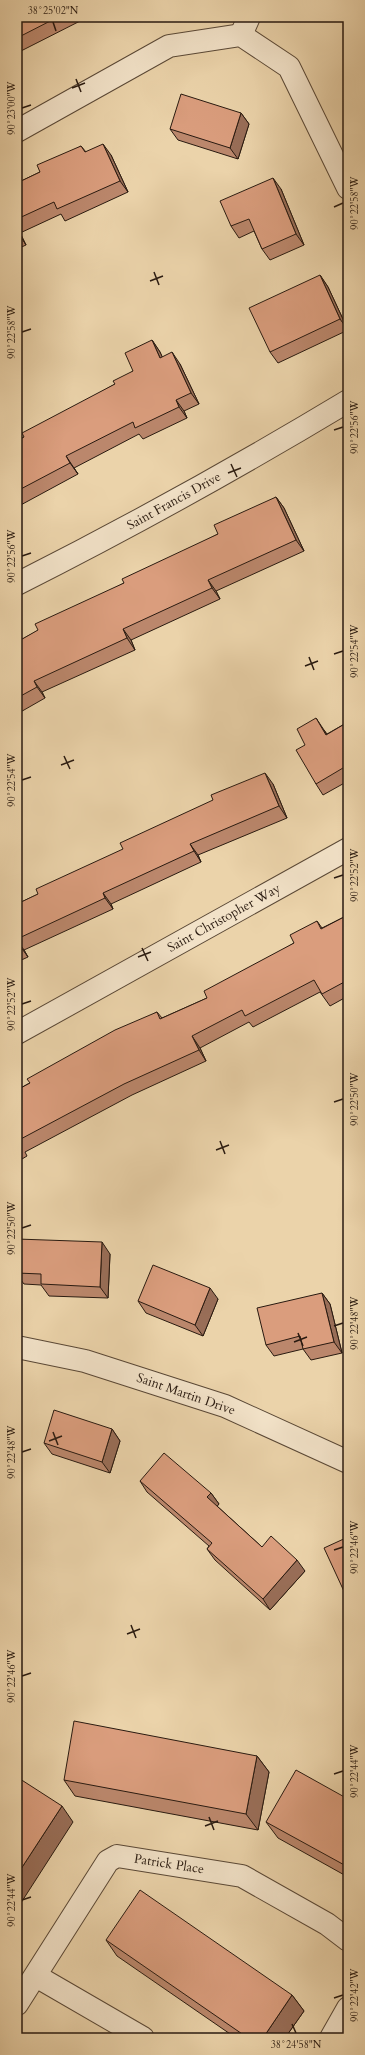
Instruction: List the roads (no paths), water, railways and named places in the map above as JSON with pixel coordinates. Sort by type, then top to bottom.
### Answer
[{"type":"street","points":[[17,131],[169,46],[245,26],[289,67],[348,188]]},
{"type":"street","name":"Saint Francis Drive","points":[[17,584],[95,545],[244,463],[348,401]]},
{"type":"street","name":"Saint Christopher Way","points":[[17,1033],[348,849]]},
{"type":"street","name":"Saint Martin Drive","points":[[17,1347],[85,1361],[225,1406],[348,1462]]},
{"type":"street","name":"Patrick Place","points":[[17,2004],[108,1861],[117,1856],[242,1876],[327,1924],[348,1940]]},
{"type":"street","points":[[36,1976],[143,2038]]},
{"type":"street","points":[[331,2038],[348,2008]]}]
